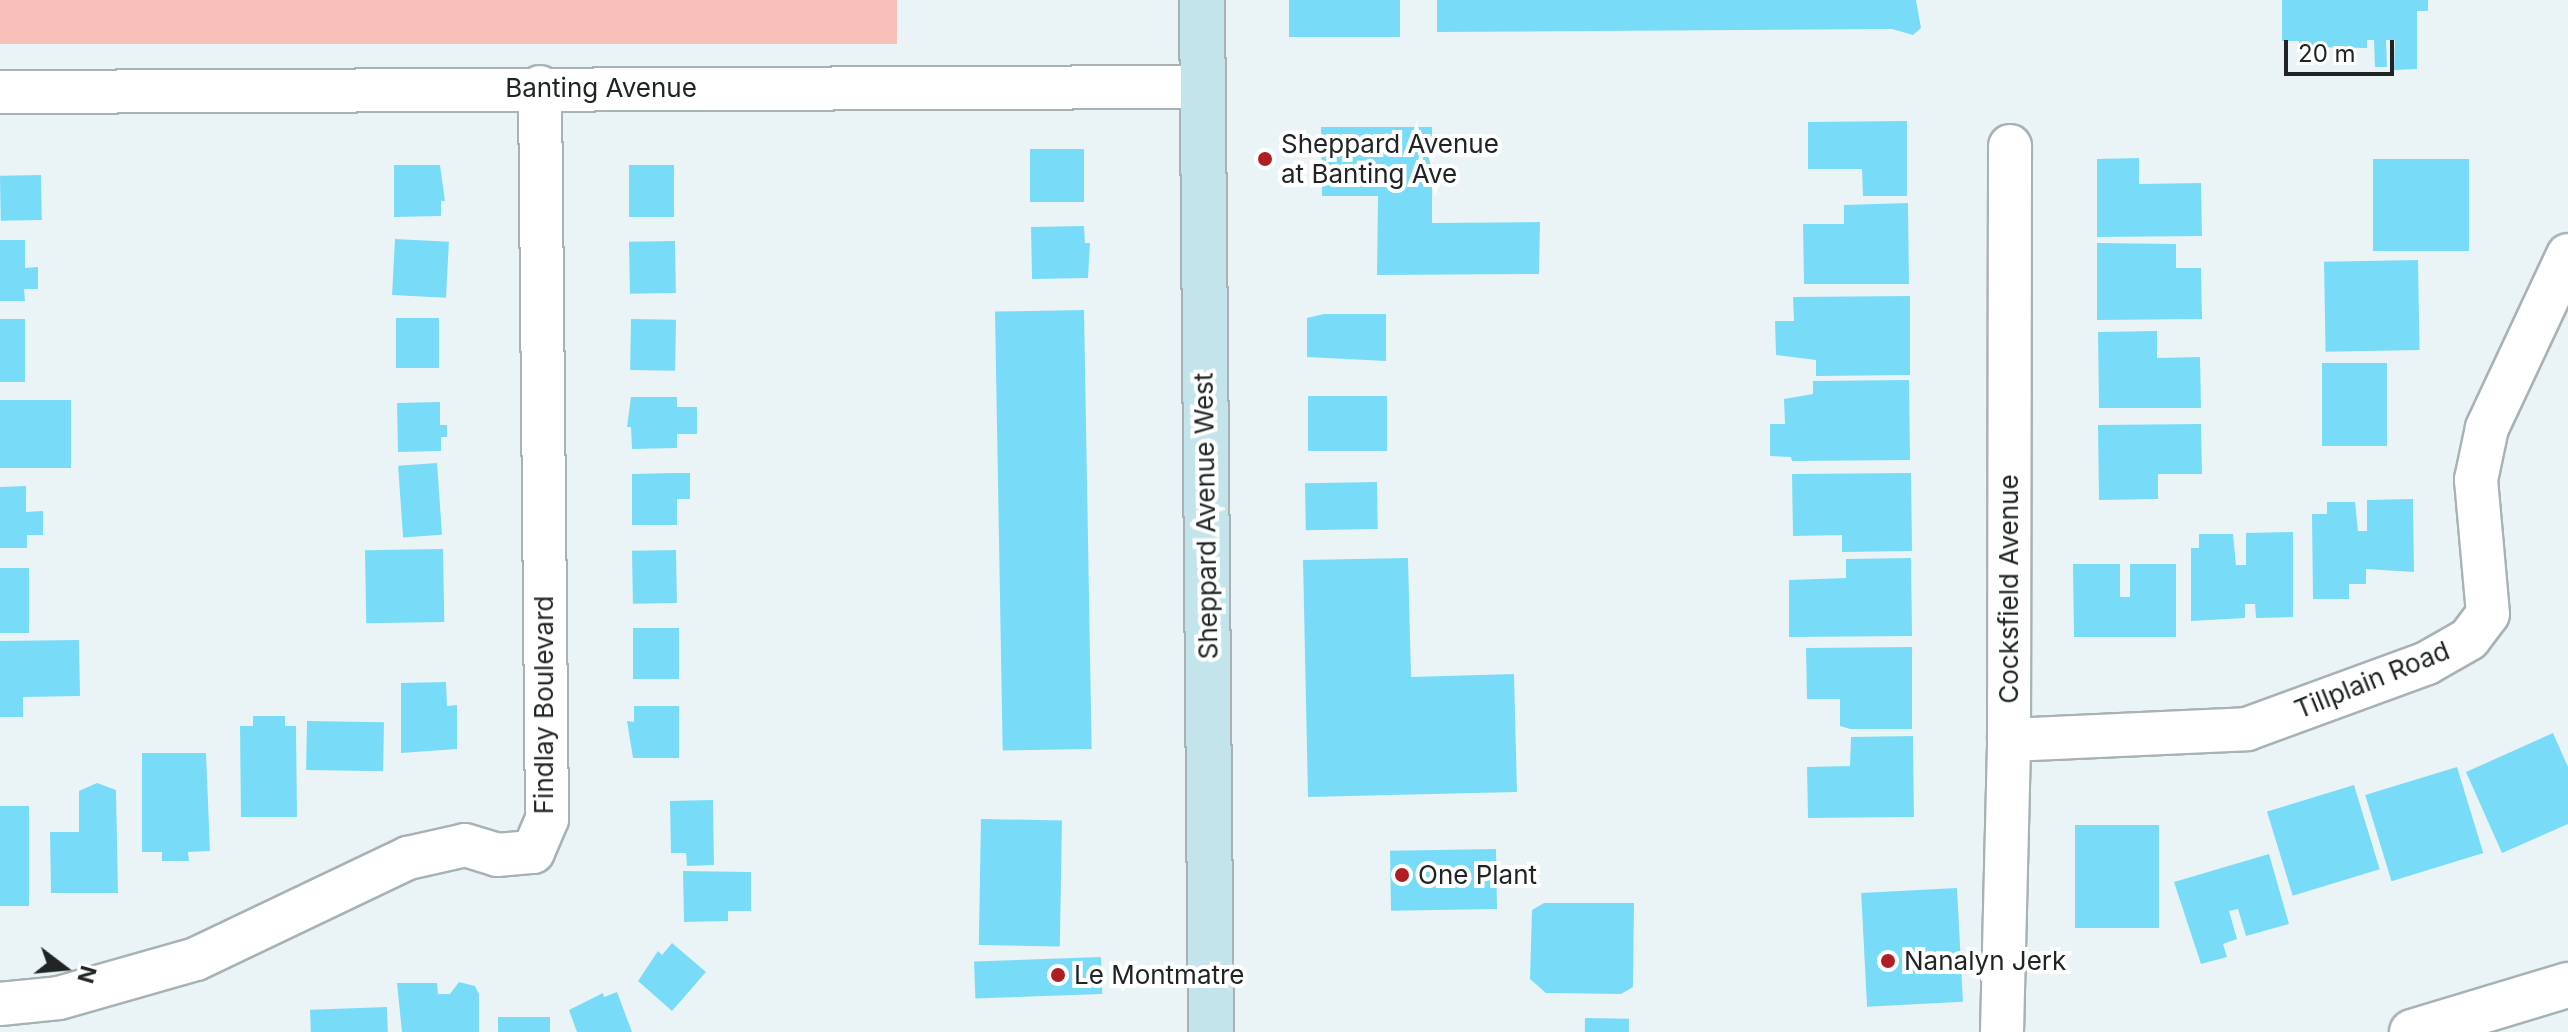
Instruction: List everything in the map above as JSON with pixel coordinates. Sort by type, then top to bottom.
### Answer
[{"type":"main road","name":"Sheppard Avenue West","points":[[1202,0],[1211,1032]]},
{"type":"street","name":"Banting Avenue","points":[[0,92],[540,87],[1202,87]]},
{"type":"street","name":"Findlay Boulevard","points":[[0,1004],[59,998],[196,959],[408,858],[465,845],[497,855],[533,852],[547,819],[540,87]]},
{"type":"street","name":"Cocksfield Avenue","points":[[2002,1032],[2009,740],[2010,146]]},
{"type":"street","name":"Tillplain Road","points":[[2009,740],[2247,729],[2427,663],[2469,639],[2488,614],[2476,480],[2487,428],[2568,255]]},
{"type":"street","points":[[2412,1032],[2568,985]]},
{"type":"shaded area","points":[[0,0],[897,0],[897,44],[0,44]]},
{"type":"building","points":[[1289,0],[1400,0],[1400,37],[1289,37]]},
{"type":"building","points":[[1437,0],[1916,0],[1921,28],[1913,35],[1892,29],[1437,32]]},
{"type":"building","points":[[2282,0],[2428,0],[2428,11],[2417,11],[2417,69],[2394,70],[2395,40],[2386,40],[2387,67],[2375,67],[2374,40],[2367,40],[2367,48],[2299,47],[2299,41],[2282,41]]},
{"type":"building","points":[[1907,121],[1907,196],[1863,196],[1862,169],[1808,169],[1808,122]]},
{"type":"building","points":[[1321,127],[1432,127],[1432,223],[1540,222],[1539,274],[1377,275],[1378,196],[1322,196]]},
{"type":"building","points":[[1030,149],[1084,149],[1084,202],[1030,202]]},
{"type":"building","points":[[2139,158],[2139,184],[2201,183],[2202,236],[2097,237],[2097,159]]},
{"type":"building","points":[[2373,159],[2469,159],[2469,251],[2373,251]]},
{"type":"building","points":[[394,165],[440,165],[445,201],[441,201],[441,216],[394,217]]},
{"type":"building","points":[[629,165],[674,165],[674,217],[629,217]]},
{"type":"building","points":[[41,175],[42,220],[1,221],[0,176]]},
{"type":"building","points":[[1908,203],[1909,284],[1804,284],[1803,224],[1844,224],[1844,205]]},
{"type":"building","points":[[1084,226],[1085,243],[1090,243],[1088,278],[1032,279],[1031,227]]},
{"type":"building","points":[[395,239],[449,242],[446,298],[392,295]]},
{"type":"building","points":[[0,240],[25,240],[25,268],[38,267],[38,289],[24,289],[25,301],[0,301]]},
{"type":"building","points":[[675,241],[676,293],[630,294],[629,242]]},
{"type":"building","points":[[2097,243],[2176,244],[2176,268],[2201,268],[2202,319],[2097,320]]},
{"type":"building","points":[[2418,260],[2420,350],[2326,352],[2324,262]]},
{"type":"building","points":[[1910,296],[1910,375],[1816,376],[1816,360],[1776,355],[1775,321],[1794,321],[1793,297]]},
{"type":"building","points":[[1084,310],[1092,749],[1003,750],[995,312]]},
{"type":"building","points":[[1324,314],[1386,314],[1386,361],[1307,357],[1307,318]]},
{"type":"building","points":[[396,318],[439,318],[439,368],[396,368]]},
{"type":"building","points":[[0,319],[25,319],[25,382],[0,382]]},
{"type":"building","points":[[631,319],[676,320],[675,371],[630,370]]},
{"type":"building","points":[[2157,331],[2157,358],[2200,357],[2201,408],[2099,408],[2098,332]]},
{"type":"building","points":[[2322,363],[2387,363],[2387,446],[2322,446]]},
{"type":"building","points":[[1909,380],[1910,460],[1792,461],[1791,457],[1770,456],[1770,424],[1785,424],[1784,399],[1813,394],[1813,381]]},
{"type":"building","points":[[1308,396],[1387,396],[1387,451],[1308,451]]},
{"type":"building","points":[[631,397],[677,397],[677,407],[697,407],[697,434],[677,434],[677,448],[632,449],[631,427],[627,427]]},
{"type":"building","points":[[0,400],[71,400],[71,468],[0,468]]},
{"type":"building","points":[[440,402],[440,425],[447,425],[447,437],[441,437],[441,451],[398,452],[397,403]]},
{"type":"building","points":[[2201,424],[2202,474],[2158,474],[2158,499],[2099,500],[2098,425]]},
{"type":"building","points":[[437,463],[442,535],[403,538],[398,466]]},
{"type":"building","points":[[690,473],[690,499],[677,499],[677,525],[632,525],[632,474]]},
{"type":"building","points":[[1911,473],[1912,551],[1842,552],[1842,535],[1793,536],[1792,474]]},
{"type":"building","points":[[1377,482],[1378,529],[1306,530],[1305,483]]},
{"type":"building","points":[[26,486],[26,512],[43,511],[43,535],[27,535],[27,548],[0,548],[0,487]]},
{"type":"building","points":[[2413,499],[2414,572],[2366,569],[2366,584],[2349,584],[2349,599],[2313,599],[2312,514],[2327,514],[2327,502],[2355,502],[2358,531],[2367,531],[2367,500]]},
{"type":"building","points":[[2293,532],[2293,617],[2256,618],[2255,604],[2245,604],[2245,618],[2191,621],[2191,548],[2199,548],[2199,534],[2233,534],[2236,565],[2246,565],[2246,533]]},
{"type":"building","points":[[443,549],[444,622],[366,623],[365,550]]},
{"type":"building","points":[[676,550],[677,603],[633,604],[632,551]]},
{"type":"building","points":[[1408,558],[1411,677],[1514,674],[1517,792],[1308,797],[1303,560]]},
{"type":"building","points":[[1911,558],[1912,636],[1789,637],[1789,580],[1846,578],[1846,559]]},
{"type":"building","points":[[2073,564],[2120,564],[2120,597],[2130,597],[2130,564],[2176,564],[2176,637],[2074,637]]},
{"type":"building","points":[[0,568],[29,568],[29,633],[0,633]]},
{"type":"building","points":[[633,628],[679,628],[679,679],[633,679]]},
{"type":"building","points":[[79,640],[80,696],[23,697],[23,717],[0,717],[0,641]]},
{"type":"building","points":[[1912,647],[1912,729],[1850,729],[1840,726],[1840,699],[1807,699],[1806,648]]},
{"type":"building","points":[[446,682],[447,706],[457,705],[457,749],[401,753],[401,683]]},
{"type":"building","points":[[634,706],[679,706],[679,758],[633,758],[627,721],[634,722]]},
{"type":"building","points":[[253,716],[285,716],[285,726],[296,726],[297,817],[241,817],[240,726],[253,726]]},
{"type":"building","points":[[307,721],[384,722],[383,771],[306,770]]},
{"type":"building","points":[[2553,733],[2568,767],[2568,824],[2502,853],[2466,772]]},
{"type":"building","points":[[1913,736],[1914,817],[1808,818],[1807,767],[1850,766],[1851,737]]},
{"type":"building","points":[[142,753],[206,753],[210,851],[188,852],[189,861],[162,861],[162,852],[142,852]]},
{"type":"building","points":[[2457,767],[2483,853],[2392,881],[2365,795]]},
{"type":"building","points":[[97,783],[116,790],[118,893],[51,893],[50,832],[79,832],[79,791]]},
{"type":"building","points":[[2354,785],[2380,869],[2293,896],[2267,812]]},
{"type":"building","points":[[713,800],[714,865],[687,866],[686,853],[671,853],[670,801]]},
{"type":"building","points":[[0,806],[29,806],[29,906],[0,906]]},
{"type":"building","points":[[981,819],[1062,820],[1060,946],[979,945]]},
{"type":"building","points":[[2075,825],[2159,825],[2159,928],[2075,928]]},
{"type":"building","points":[[1496,849],[1497,909],[1391,911],[1390,851]]},
{"type":"building","points":[[2269,854],[2289,924],[2246,936],[2238,909],[2229,911],[2237,939],[2223,944],[2227,957],[2201,964],[2174,882]]},
{"type":"building","points":[[683,871],[751,872],[751,911],[728,911],[728,921],[684,922]]},
{"type":"building","points":[[1957,888],[1963,1002],[1867,1007],[1861,893]]},
{"type":"building","points":[[1544,903],[1634,903],[1633,987],[1621,994],[1546,993],[1530,979],[1532,910]]},
{"type":"building","points":[[672,943],[706,972],[672,1011],[638,981],[658,951],[662,955]]},
{"type":"building","points":[[1101,957],[1102,994],[975,998],[974,961]]},
{"type":"building","points":[[459,982],[475,986],[479,994],[479,1032],[402,1032],[397,983],[437,983],[438,994],[450,994]]},
{"type":"building","points":[[617,992],[632,1032],[577,1032],[569,1010],[603,993],[604,997]]},
{"type":"building","points":[[387,1007],[388,1032],[311,1032],[310,1010]]},
{"type":"building","points":[[498,1017],[550,1017],[550,1032],[498,1032]]},
{"type":"building","points":[[1585,1018],[1629,1019],[1629,1032],[1585,1032]]},
{"type":"place","name":"Sheppard Avenue at Banting Ave","points":[[1265,159]]},
{"type":"place","name":"One Plant","points":[[1402,875]]},
{"type":"place","name":"Nanalyn Jerk","points":[[1888,961]]},
{"type":"place","name":"Le Montmatre","points":[[1058,975]]}]
